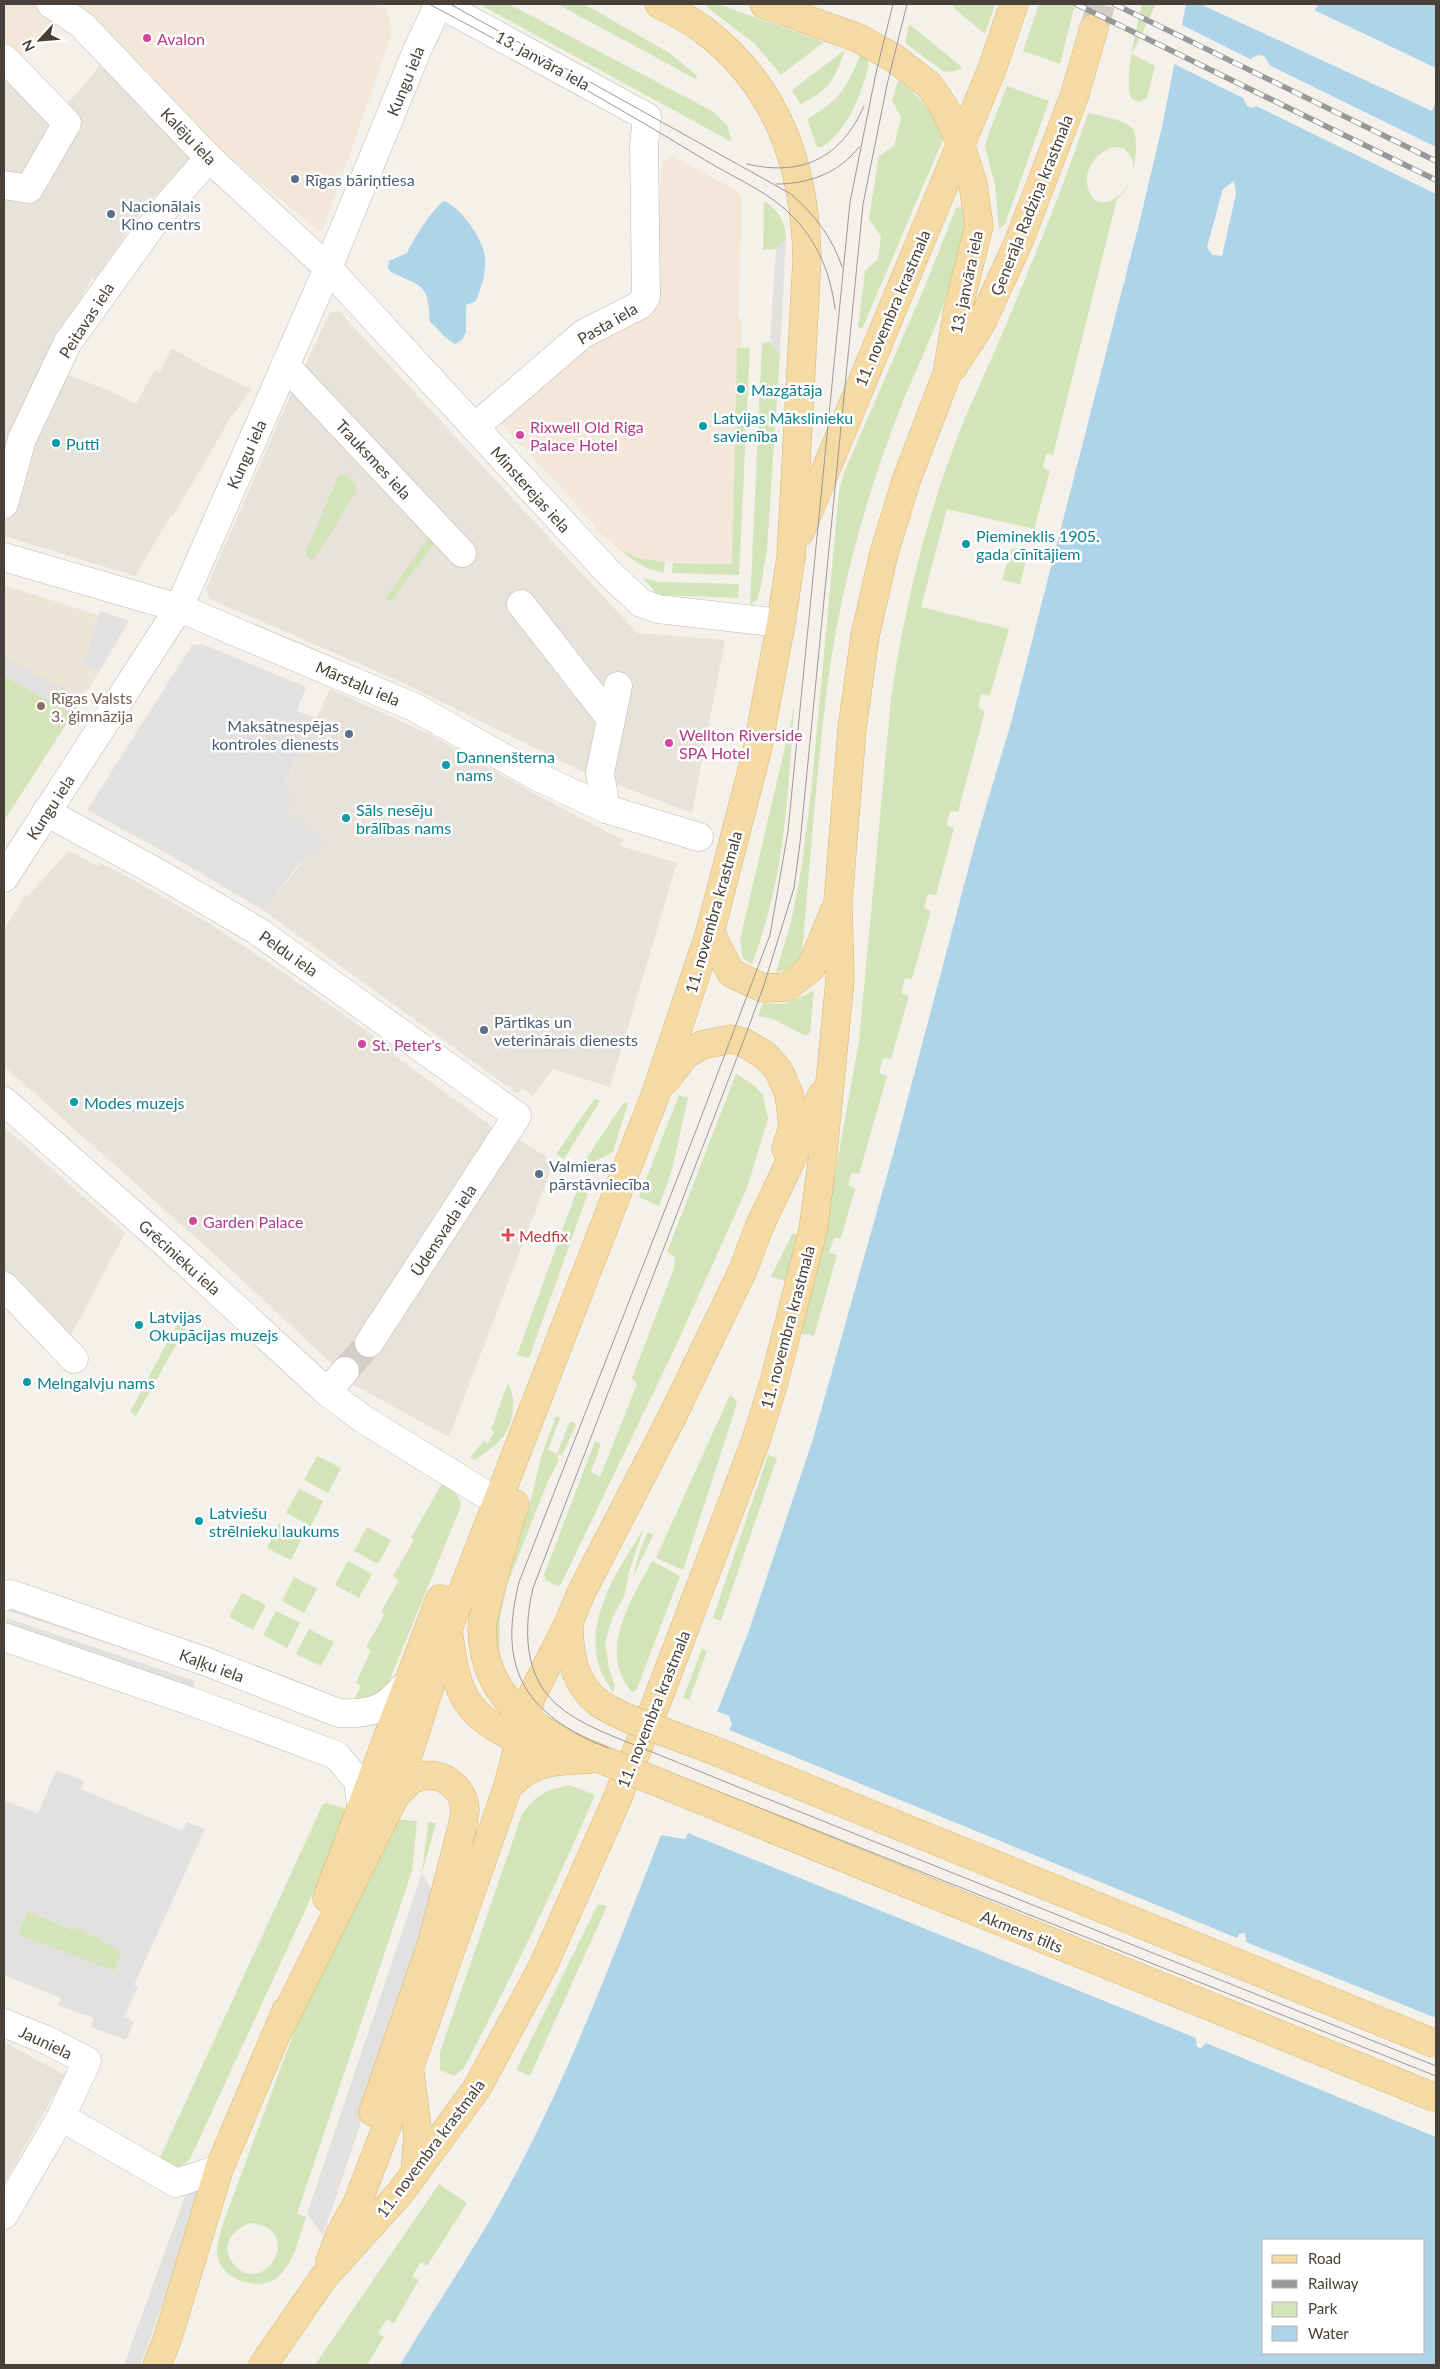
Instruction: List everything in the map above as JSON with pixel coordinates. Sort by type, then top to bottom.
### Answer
[{"type":"main road","name":"11. novembra krastmala","points":[[280,2027],[395,1796],[448,1629],[656,1093],[710,932],[757,751],[781,623],[791,557],[807,258],[806,232],[796,166],[786,136],[765,98],[750,76],[705,31],[659,4]]},
{"type":"main road","name":"13. janvāra iela","points":[[764,4],[858,38],[906,66],[930,86],[945,109],[960,143],[973,184],[979,226],[958,309],[948,374]]},
{"type":"main road","points":[[960,143],[992,70],[1014,4]]},
{"type":"main road","name":"Ģenerāļa Radziņa krastmala","points":[[948,374],[981,324],[1015,250],[1074,97],[1094,28]]},
{"type":"main road","name":"11. novembra krastmala","points":[[791,557],[960,143]]},
{"type":"main road","name":"11. novembra krastmala","points":[[263,2365],[324,2277],[358,2241],[415,2173],[477,2088],[543,1966],[615,1804],[657,1701],[755,1443],[774,1382],[813,1230],[840,980],[838,902],[852,729],[865,636],[884,553],[906,481],[948,374]]},
{"type":"main road","points":[[710,932],[731,972],[763,988],[787,986],[811,968],[838,902]]},
{"type":"main road","points":[[656,1093],[685,1055],[702,1045],[731,1039],[743,1042],[766,1056],[779,1071],[789,1094],[794,1126],[760,1225]]},
{"type":"main road","name":"11. novembra krastmala","points":[[324,2277],[340,2234],[357,2204],[410,2066],[507,1789],[522,1729],[538,1681],[569,1622],[581,1593],[674,1415],[743,1270],[760,1225],[831,1075]]},
{"type":"main road","name":"11. novembra krastmala","points":[[157,2365],[219,2169],[280,2027],[361,1805],[411,1679],[430,1624],[500,1455],[527,1422]]},
{"type":"main road","name":"11. novembra krastmala","points":[[522,1729],[516,1712],[497,1687],[485,1659],[482,1627],[504,1538],[524,1479],[527,1422]]},
{"type":"main road","name":"11. novembra krastmala","points":[[569,1622],[569,1652],[580,1680],[599,1703],[627,1718],[715,1751],[1436,2044]]},
{"type":"main road","points":[[448,1629],[454,1672],[465,1700],[480,1716],[506,1735],[522,1729],[570,1762]]},
{"type":"main road","name":"11. novembra krastmala","points":[[522,1729],[542,1730],[603,1760]]},
{"type":"main road","name":"11. novembra krastmala","points":[[507,1789],[524,1771],[541,1763],[603,1760]]},
{"type":"main road","name":"Akmens tilts","points":[[603,1760],[1436,2098]]},
{"type":"main road","points":[[340,2234],[347,2187],[432,1943],[463,1824],[465,1807],[457,1789],[444,1777],[430,1774],[414,1778],[395,1796]]},
{"type":"main road","points":[[410,2066],[418,2135],[415,2173]]},
{"type":"main road","points":[[176,2365],[192,2309],[200,2268],[199,2237]]},
{"type":"street","name":"Kalēju iela","points":[[51,4],[82,25],[209,158],[328,268]]},
{"type":"street","name":"13. janvāra iela","points":[[439,4],[647,117]]},
{"type":"street","name":"Kungu iela","points":[[4,878],[179,608],[328,268],[418,48],[439,4]]},
{"type":"street","points":[[4,58],[67,123],[28,189],[4,185]]},
{"type":"street","name":"Pasta iela","points":[[475,427],[583,334],[640,305],[646,297],[644,145],[647,117]]},
{"type":"street","name":"Peitavas iela","points":[[4,504],[22,439],[68,342],[161,213],[209,158]]},
{"type":"street","name":"Minsterejas iela","points":[[328,268],[609,573],[641,603],[658,609],[781,623]]},
{"type":"street","name":"Trauksmes iela","points":[[286,365],[462,553]]},
{"type":"street","name":"Mārstaļu iela","points":[[4,557],[179,608],[414,707],[536,776],[606,809],[699,837]]},
{"type":"street","points":[[521,604],[611,718]]},
{"type":"street","points":[[606,809],[600,773],[618,686]]},
{"type":"street","name":"Peldu iela","points":[[46,812],[160,874],[256,930],[518,1116]]},
{"type":"street","name":"Grēcinieku iela","points":[[4,1101],[146,1226],[327,1392],[363,1419],[483,1493]]},
{"type":"street","name":"Ūdensvada iela","points":[[369,1343],[518,1116]]},
{"type":"street","points":[[4,1286],[74,1359]]},
{"type":"street","points":[[327,1392],[345,1371]]},
{"type":"street","name":"Kaļķu iela","points":[[4,1597],[11,1594],[207,1662],[339,1713],[362,1714],[392,1702],[411,1679]]},
{"type":"street","points":[[4,1637],[190,1701],[336,1755],[358,1781],[361,1805]]},
{"type":"street","name":"Jauniela","points":[[4,2023],[49,2041],[87,2061],[61,2117]]},
{"type":"street","points":[[4,2216],[61,2117],[176,2183],[219,2169]]},
{"type":"shaded area","points":[[4,4],[34,4],[56,19],[20,58],[4,41]]},
{"type":"shaded area","points":[[76,4],[377,4],[386,8],[392,33],[323,230],[320,232],[223,152]]},
{"type":"shaded area","points":[[102,62],[193,155],[143,209],[95,279],[92,278],[41,371],[68,375],[113,392],[136,404],[155,370],[160,372],[172,348],[206,368],[252,389],[231,417],[173,516],[171,515],[135,576],[4,536],[4,74],[64,105],[78,93]]},
{"type":"shaded area","points":[[673,156],[738,191],[742,199],[738,318],[742,319],[741,348],[737,348],[732,564],[651,561],[631,556],[619,549],[598,533],[594,528],[595,526],[543,468],[537,464],[524,446],[521,447],[501,421],[566,365],[594,344],[643,319],[654,268],[662,162]]},
{"type":"shaded area","points":[[786,239],[780,354],[770,342],[776,249]]},
{"type":"shaded area","points":[[339,311],[637,633],[725,640],[692,813],[581,771],[406,684],[210,599],[206,589],[291,394],[330,313]]},
{"type":"shaded area","name":"Rīgas Valsts 3. ģimnāzija","points":[[4,585],[98,615],[82,665],[99,672],[4,822]]},
{"type":"shaded area","points":[[100,611],[129,621],[99,672],[82,665]]},
{"type":"shaded area","points":[[202,644],[306,687],[297,711],[316,718],[286,783],[286,790],[298,798],[286,811],[325,843],[298,865],[264,911],[170,855],[87,810],[192,645]]},
{"type":"shaded area","points":[[4,657],[81,697],[71,713],[4,676]]},
{"type":"shaded area","points":[[330,689],[431,735],[535,794],[623,840],[620,846],[677,863],[610,1087],[553,1069],[533,1096],[522,1088],[518,1094],[264,911],[306,857],[286,811],[298,798],[286,790],[286,784]]},
{"type":"shaded area","points":[[69,851],[99,867],[100,863],[128,877],[210,924],[287,975],[395,1051],[392,1054],[493,1127],[517,1138],[554,1162],[449,1437],[354,1385],[223,1262],[4,1066],[4,929],[26,895],[28,896]]},
{"type":"shaded area","points":[[4,1127],[125,1233],[68,1341],[4,1272]]},
{"type":"shaded area","points":[[12,1602],[198,1673],[9,1611]]},
{"type":"shaded area","points":[[7,1618],[195,1681],[193,1689],[4,1626]]},
{"type":"shaded area","points":[[56,1770],[84,1781],[81,1789],[182,1831],[187,1822],[205,1829],[134,1985],[138,1987],[124,2017],[134,2022],[126,2040],[91,2027],[94,2018],[58,2005],[61,1998],[4,1975],[4,1800],[38,1814]],"holes":[[[28,1911],[74,1930],[76,1927],[119,1950],[121,1954],[114,1971],[18,1934]]]},
{"type":"shaded area","points":[[422,1873],[436,1898],[323,2235],[307,2214]]},
{"type":"shaded area","points":[[4,2042],[65,2075],[4,2184]]},
{"type":"shaded area","points":[[197,2191],[200,2203],[140,2365],[124,2365],[186,2193]]},
{"type":"green space","points":[[479,4],[509,4],[712,111],[727,125],[732,142]]},
{"type":"green space","points":[[557,4],[584,4],[671,54],[697,76],[696,79]]},
{"type":"green space","points":[[706,4],[718,4],[824,42],[781,75],[755,44],[708,8]]},
{"type":"green space","points":[[952,4],[995,4],[985,34],[955,9]]},
{"type":"green space","points":[[1039,4],[1075,4],[1060,64],[1023,51]]},
{"type":"green space","points":[[1142,4],[1156,4],[1132,54],[1155,66],[1147,98],[1139,102],[1132,99],[1129,91],[1129,80],[1132,53]]},
{"type":"green space","points":[[909,24],[963,68],[950,72],[943,71],[905,43]]},
{"type":"green space","points":[[845,50],[830,83],[818,94],[800,104],[792,90]]},
{"type":"green space","points":[[860,56],[867,59],[869,65],[858,100],[840,130],[822,147],[817,147],[807,119],[827,106],[840,93],[850,78]]},
{"type":"green space","points":[[898,80],[912,91],[933,116],[938,125],[942,142],[862,329],[858,327],[865,271],[878,259],[881,236],[869,219],[879,156],[894,146],[901,117],[892,101]]},
{"type":"green space","points":[[1007,86],[1049,101],[1005,224],[999,229],[995,185],[985,147]]},
{"type":"green space","points":[[1088,113],[1123,122],[1132,128],[1136,139],[1133,172],[1131,179],[1128,186],[1122,194],[1117,199],[1053,455],[1046,454],[1043,468],[1050,471],[1034,529],[947,509],[921,607],[1009,629],[990,695],[981,694],[978,708],[985,711],[958,812],[950,811],[946,825],[954,828],[936,895],[928,894],[924,908],[931,911],[912,979],[905,978],[901,993],[909,996],[891,1059],[883,1058],[879,1073],[887,1076],[859,1174],[852,1172],[848,1185],[855,1189],[841,1238],[834,1238],[829,1252],[837,1255],[814,1336],[796,1332],[832,1191],[859,1041],[891,699],[903,627],[919,556],[940,486],[965,418],[1037,251]],"holes":[[[1114,147],[1123,148],[1131,158],[1133,170],[1130,181],[1123,192],[1114,199],[1104,202],[1096,200],[1089,191],[1087,183],[1087,174],[1091,165],[1106,150]]]},
{"type":"green space","points":[[764,201],[774,209],[784,227],[786,239],[776,249],[763,250]]},
{"type":"green space","points":[[961,207],[964,223],[962,246],[954,274],[944,304],[889,438],[866,508],[847,579],[832,651],[827,688],[816,787],[802,954],[798,962],[792,967],[776,972],[791,922],[801,871],[811,793],[839,492],[844,473],[925,286],[956,208]]},
{"type":"green space","points":[[770,342],[780,354],[767,549],[757,600],[750,605],[762,343]]},
{"type":"green space","points":[[737,348],[750,348],[739,575],[672,573],[673,563],[732,564]]},
{"type":"green space","points":[[344,474],[356,485],[356,492],[315,558],[311,559],[306,556],[306,551],[339,475]]},
{"type":"green space","points":[[433,532],[439,537],[391,601],[385,599]]},
{"type":"green space","points":[[1012,548],[1028,553],[1020,584],[1002,580]]},
{"type":"green space","points":[[619,549],[638,558],[665,562],[664,573],[640,564]]},
{"type":"green space","points":[[643,578],[659,582],[739,584],[738,598],[658,595]]},
{"type":"green space","points":[[4,676],[70,713],[81,697],[83,698],[4,820]]},
{"type":"green space","points":[[794,708],[788,794],[780,859],[768,912],[752,965],[743,958],[740,940]]},
{"type":"green space","points":[[814,991],[810,1032],[806,1036],[773,1019],[758,1016],[763,1003],[784,1004]]},
{"type":"green space","points":[[736,1074],[754,1085],[763,1095],[768,1119],[747,1188],[673,1352],[561,1584],[558,1586],[546,1580],[544,1575],[595,1441],[601,1444],[591,1472],[600,1477],[637,1384],[632,1378],[674,1268],[675,1257],[667,1252]]},
{"type":"green space","points":[[679,1095],[688,1098],[672,1170],[659,1206],[639,1197]]},
{"type":"green space","points":[[595,1098],[600,1101],[564,1159],[556,1154]]},
{"type":"green space","points":[[624,1102],[628,1103],[613,1152],[595,1161],[584,1162]]},
{"type":"green space","points":[[577,1190],[588,1193],[529,1358],[517,1355]]},
{"type":"green space","points":[[792,1234],[797,1234],[786,1281],[771,1277]]},
{"type":"green space","points":[[185,1309],[194,1313],[136,1416],[130,1412]]},
{"type":"green space","points":[[508,1383],[513,1396],[513,1410],[506,1432],[493,1447],[475,1460],[470,1457],[484,1441],[488,1443],[494,1432],[491,1430]]},
{"type":"green space","points":[[730,1395],[737,1401],[734,1413],[683,1570],[656,1558]]},
{"type":"green space","points":[[556,1416],[560,1418],[548,1450],[557,1454],[570,1421],[576,1424],[562,1455],[559,1454],[557,1458],[559,1460],[548,1481],[507,1585],[500,1616],[499,1657],[492,1637],[518,1538],[530,1504],[541,1457]]},
{"type":"green space","points":[[768,1455],[777,1458],[721,1621],[713,1618]]},
{"type":"green space","points":[[317,1456],[341,1468],[328,1493],[304,1480]]},
{"type":"green space","points":[[443,1482],[455,1492],[461,1506],[383,1696],[351,1704],[361,1686],[356,1683],[371,1650],[366,1647],[385,1614],[381,1612],[399,1580],[393,1576],[414,1540],[411,1538]]},
{"type":"green space","points":[[299,1489],[323,1501],[311,1526],[286,1513]]},
{"type":"green space","points":[[279,1523],[303,1536],[291,1560],[267,1548]]},
{"type":"green space","points":[[367,1527],[391,1540],[378,1564],[354,1551]]},
{"type":"green space","points":[[644,1528],[629,1571],[625,1594],[612,1619],[605,1642],[609,1669],[615,1686],[613,1693],[600,1669],[596,1650],[596,1631],[606,1595],[624,1560]]},
{"type":"green space","points":[[648,1532],[653,1535],[632,1579],[640,1550]]},
{"type":"green space","points":[[348,1561],[372,1574],[359,1598],[335,1585]]},
{"type":"green space","points":[[652,1561],[680,1576],[636,1691],[632,1692],[622,1676],[617,1660],[617,1643],[627,1609]]},
{"type":"green space","points":[[294,1577],[317,1589],[304,1613],[282,1601]]},
{"type":"green space","points":[[242,1593],[266,1605],[253,1630],[229,1617]]},
{"type":"green space","points":[[276,1611],[300,1623],[287,1648],[263,1635]]},
{"type":"green space","points":[[309,1629],[334,1642],[321,1666],[296,1654]]},
{"type":"green space","points":[[702,1649],[707,1651],[689,1700],[683,1698]]},
{"type":"green space","points":[[569,1785],[595,1795],[548,1899],[499,2000],[464,2068],[454,2076],[440,2070],[440,2052],[522,1814],[542,1794]]},
{"type":"green space","points":[[328,1803],[351,1811],[190,2159],[178,2167],[157,2164],[323,1804]]},
{"type":"green space","points":[[394,1819],[417,1821],[412,1871],[297,2214],[306,2217],[296,2248],[289,2263],[279,2276],[272,2281],[255,2284],[238,2279],[224,2269],[218,2258],[218,2242],[224,2221],[298,2021]],"holes":[[[252,2223],[268,2229],[276,2238],[278,2249],[274,2260],[265,2269],[255,2274],[243,2272],[232,2262],[229,2256],[228,2243],[235,2233],[245,2225]]]},
{"type":"green space","points":[[428,1823],[436,1823],[422,1873]]},
{"type":"green space","points":[[598,1904],[607,1906],[530,2076],[516,2070]]},
{"type":"green space","points":[[28,1911],[73,1930],[76,1926],[119,1950],[121,1954],[114,1972],[17,1934]]},
{"type":"green space","points":[[439,2184],[467,2203],[427,2266],[421,2262],[412,2276],[419,2280],[394,2323],[387,2319],[378,2333],[384,2337],[367,2365],[315,2365]]},
{"type":"water","points":[[1186,4],[1227,4],[1224,10],[1298,45],[1318,4],[1436,4],[1436,2365],[400,2365],[482,2233],[530,2146],[590,2014],[661,1835],[685,1839],[731,1724],[729,1716],[717,1712],[747,1636],[813,1439],[895,1147],[976,840],[1011,723],[1139,224],[1162,127]],"holes":[[[1258,55],[1264,56],[1270,65],[1263,101],[1253,108],[1247,106],[1243,98],[1252,58]],[[1234,181],[1236,194],[1222,256],[1212,255],[1207,247],[1223,189]]]},
{"type":"water","points":[[444,201],[458,210],[477,234],[485,259],[484,275],[476,301],[466,305],[466,332],[462,340],[455,344],[430,322],[428,300],[422,288],[391,272],[388,268],[389,261],[407,253],[418,233]]},
{"type":"pier","points":[[1200,4],[1230,4],[1227,9],[1297,42],[1312,9],[1436,68],[1436,101],[1432,111]]},
{"type":"pier","points":[[1180,24],[1254,61],[1246,97],[1247,100],[1172,63]]},
{"type":"pier","points":[[1267,64],[1436,147],[1436,194],[1254,105],[1260,100]]},
{"type":"pier","points":[[715,1711],[729,1716],[732,1724],[729,1730],[1237,1938],[1239,1934],[1245,1933],[1246,1942],[1436,2018],[1436,2137],[1206,2043],[1201,2048],[1197,2047],[1196,2038],[688,1833],[685,1839],[658,1834],[661,1832],[684,1836],[729,1723],[727,1718],[716,1714]]},
{"type":"tunnel","points":[[1094,28],[1101,4]]},
{"type":"tunnel","points":[[345,1371],[369,1343]]},
{"type":"tram line","points":[[429,4],[603,99],[776,202],[796,220],[817,250],[827,273],[835,309]]},
{"type":"tram line","points":[[450,4],[791,194],[822,227],[842,267]]},
{"type":"tram line","points":[[893,4],[876,73],[850,202],[788,831],[770,935],[697,1128],[519,1582],[512,1635],[514,1657],[520,1677],[531,1695],[546,1712],[566,1727],[591,1741],[1436,2076]]},
{"type":"tram line","points":[[907,4],[887,85],[863,204],[794,888],[763,988],[743,1042],[533,1588],[528,1618],[529,1649],[532,1664],[537,1679],[556,1704],[576,1719],[599,1730],[1436,2066]]},
{"type":"tram line","points":[[747,164],[785,168],[802,165],[818,159],[831,151],[844,139],[855,124],[864,106]]},
{"type":"tram line","points":[[776,184],[800,182],[822,175],[842,164],[859,147]]},
{"type":"railway","points":[[1076,4],[1436,180]]},
{"type":"railway","points":[[1114,4],[1436,161]]},
{"type":"place","name":"Avalon","points":[[147,38]]},
{"type":"place","name":"Rīgas bāriņtiesa","points":[[295,179]]},
{"type":"place","name":"Nacionālais Kino centrs","points":[[111,214]]},
{"type":"place","name":"Mazgātāja","points":[[741,389]]},
{"type":"place","name":"Latvijas Mākslinieku savienība","points":[[703,426]]},
{"type":"place","name":"Rixwell Old Riga Palace Hotel","points":[[520,435]]},
{"type":"place","name":"Putti","points":[[56,443]]},
{"type":"place","name":"Piemineklis 1905. gada cīnītājiem","points":[[966,544]]},
{"type":"place","name":"Rīgas Valsts 3. ģimnāzija","points":[[41,706]]},
{"type":"place","name":"Maksātnespējas kontroles dienests","points":[[349,734]]},
{"type":"place","name":"Wellton Riverside SPA Hotel","points":[[669,743]]},
{"type":"place","name":"Dannenšterna nams","points":[[446,765]]},
{"type":"place","name":"Sāls nesēju brālības nams","points":[[346,818]]},
{"type":"place","name":"Pārtikas un veterinārais dienests","points":[[484,1030]]},
{"type":"place","name":"St. Peter's","points":[[362,1044]]},
{"type":"place","name":"Modes muzejs","points":[[74,1102]]},
{"type":"place","name":"Valmieras pārstāvniecība","points":[[539,1174]]},
{"type":"place","name":"Garden Palace","points":[[193,1221]]},
{"type":"place","name":"Medfix","points":[[508,1235]]},
{"type":"place","name":"Latvijas Okupācijas muzejs","points":[[139,1325]]},
{"type":"place","name":"Melngalvju nams","points":[[27,1382]]},
{"type":"place","name":"Latviešu strēlnieku laukums","points":[[199,1521]]}]
